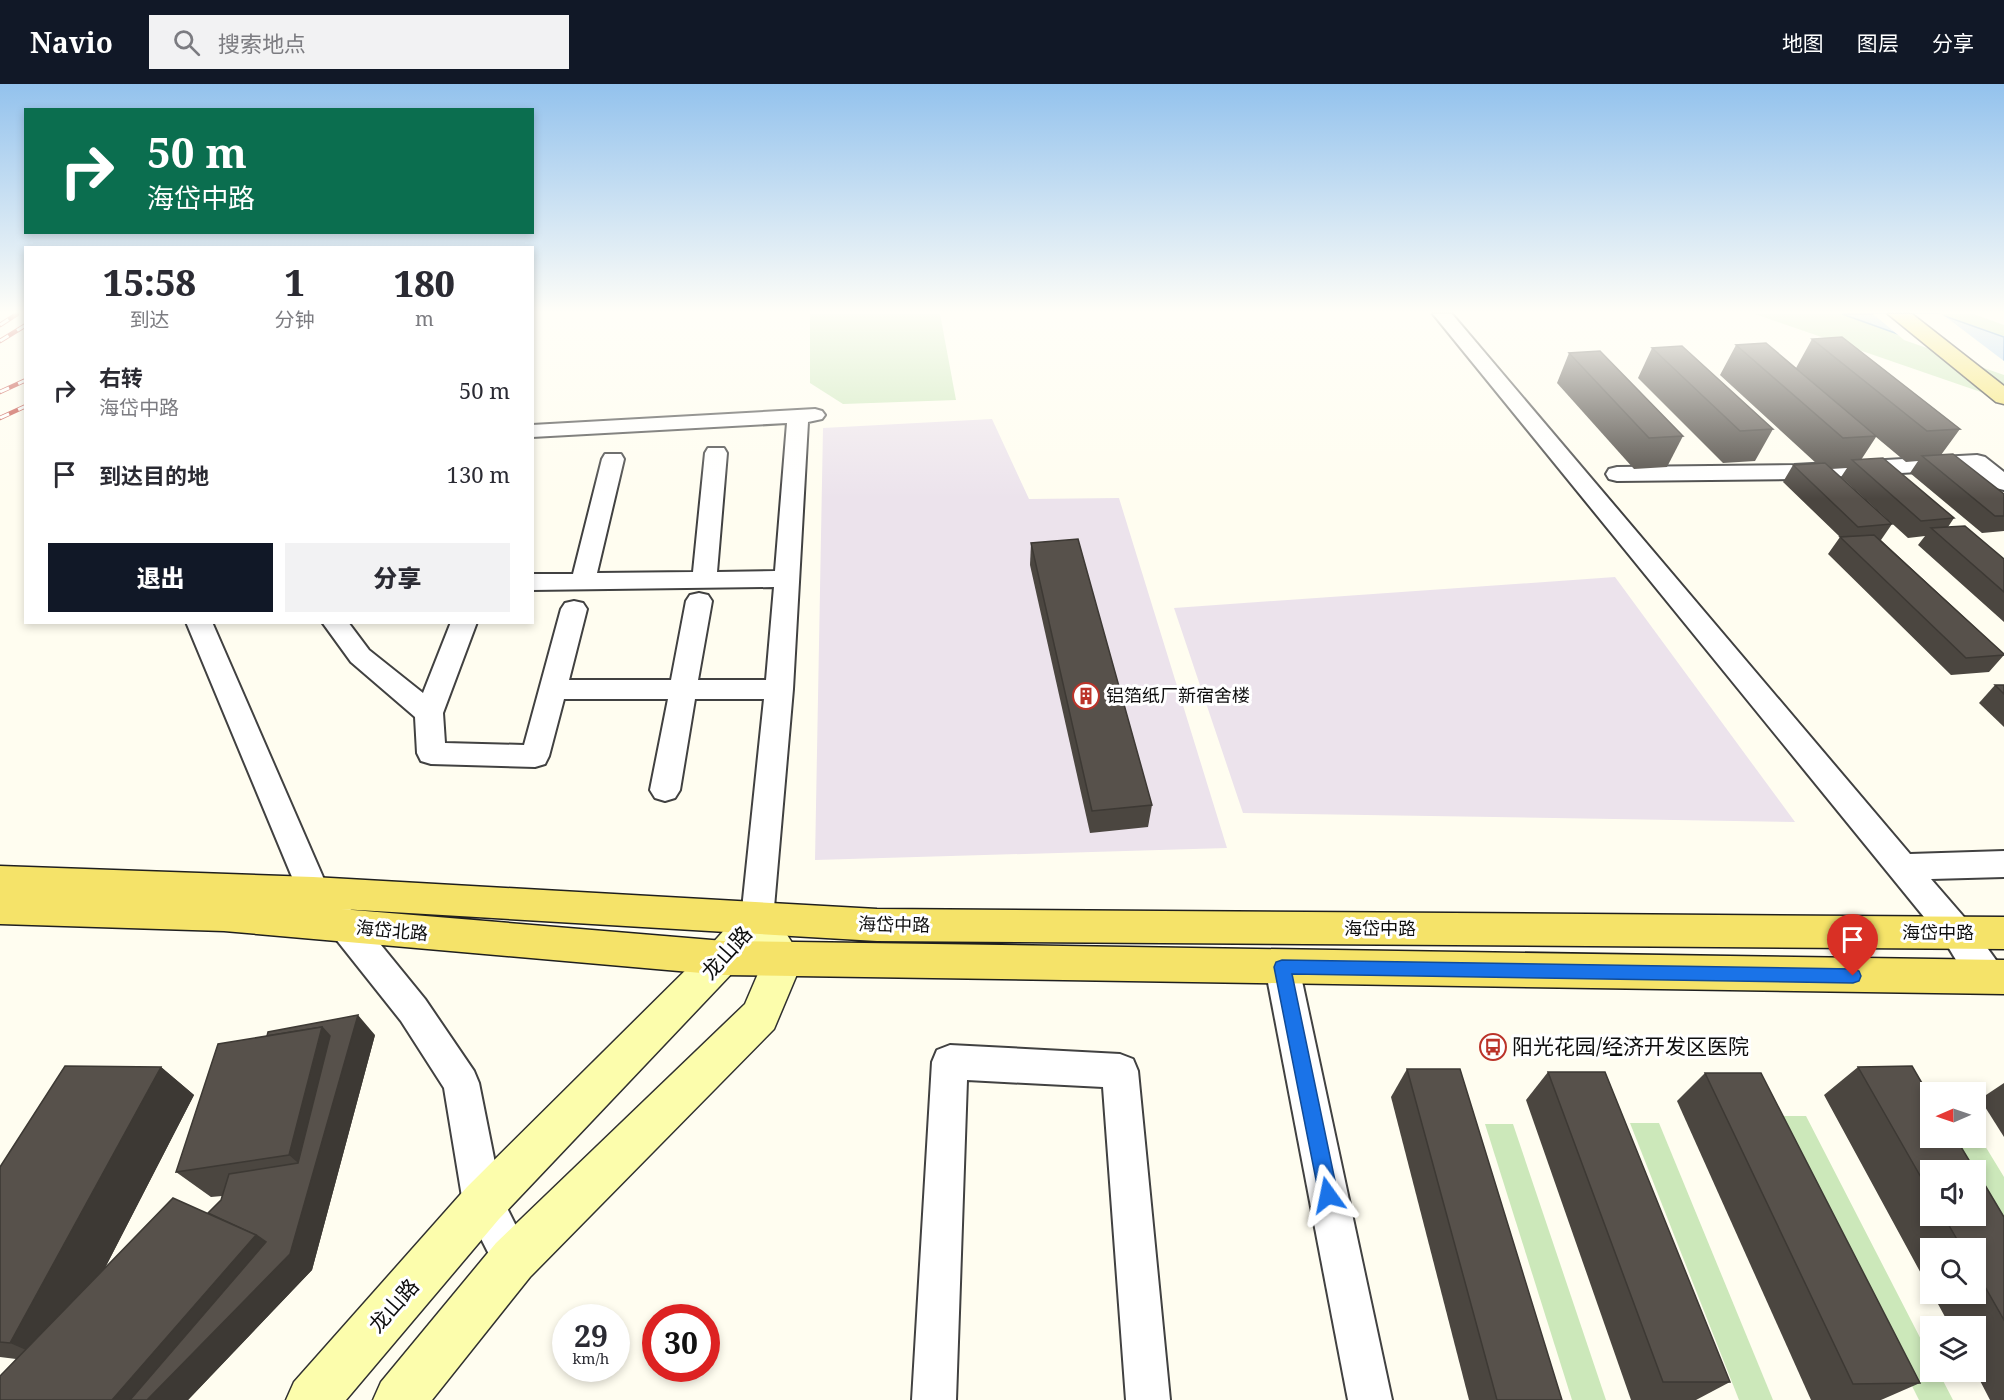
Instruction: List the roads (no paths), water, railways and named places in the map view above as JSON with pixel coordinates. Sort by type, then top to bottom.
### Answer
[{"type":"main road","points":[[1975,375],[2004,398]]},
{"type":"main road","name":"海岱北路","points":[[0,881],[313,892],[757,920]]},
{"type":"main road","name":"海岱北路","points":[[0,908],[224,915],[347,928],[724,958],[783,960]]},
{"type":"main road","name":"海岱中路","points":[[757,920],[877,925],[2004,933]]},
{"type":"main road","name":"海岱中路","points":[[783,960],[1997,977]]},
{"type":"street","points":[[1493,375],[1958,934],[1997,977]]},
{"type":"street","points":[[537,430],[806,416],[787,579],[780,689],[757,920]]},
{"type":"street","points":[[665,790],[702,590],[716,453]]},
{"type":"street","points":[[583,581],[613,459]]},
{"type":"street","points":[[1617,474],[1794,472],[1977,462],[2004,483]]},
{"type":"street","points":[[534,582],[583,581],[702,590],[787,579]]},
{"type":"street","points":[[463,624],[429,713],[431,753],[535,756],[574,609]]},
{"type":"street","points":[[200,624],[313,892],[347,928],[413,1010],[461,1083],[483,1203],[513,1260]]},
{"type":"street","points":[[336,624],[360,656],[429,713]]},
{"type":"street","points":[[553,690],[780,689]]},
{"type":"street","points":[[1903,867],[2004,864]]},
{"type":"street","name":"龙山路","points":[[312,1400],[483,1203],[724,958],[757,920],[783,960]]},
{"type":"street","points":[[399,1400],[513,1260],[760,1016],[783,960]]},
{"type":"street","points":[[1282,967],[1370,1400]]},
{"type":"street","points":[[934,1400],[950,1062],[1120,1071],[1148,1400]]},
{"type":"railway","points":[[0,392],[24,381]]},
{"type":"railway","points":[[0,418],[24,407]]},
{"type":"place","name":"铝箔纸厂新宿舍楼","points":[[1086,696]]},
{"type":"place","name":"阳光花园/经济开发区医院","points":[[1493,1047]]}]
